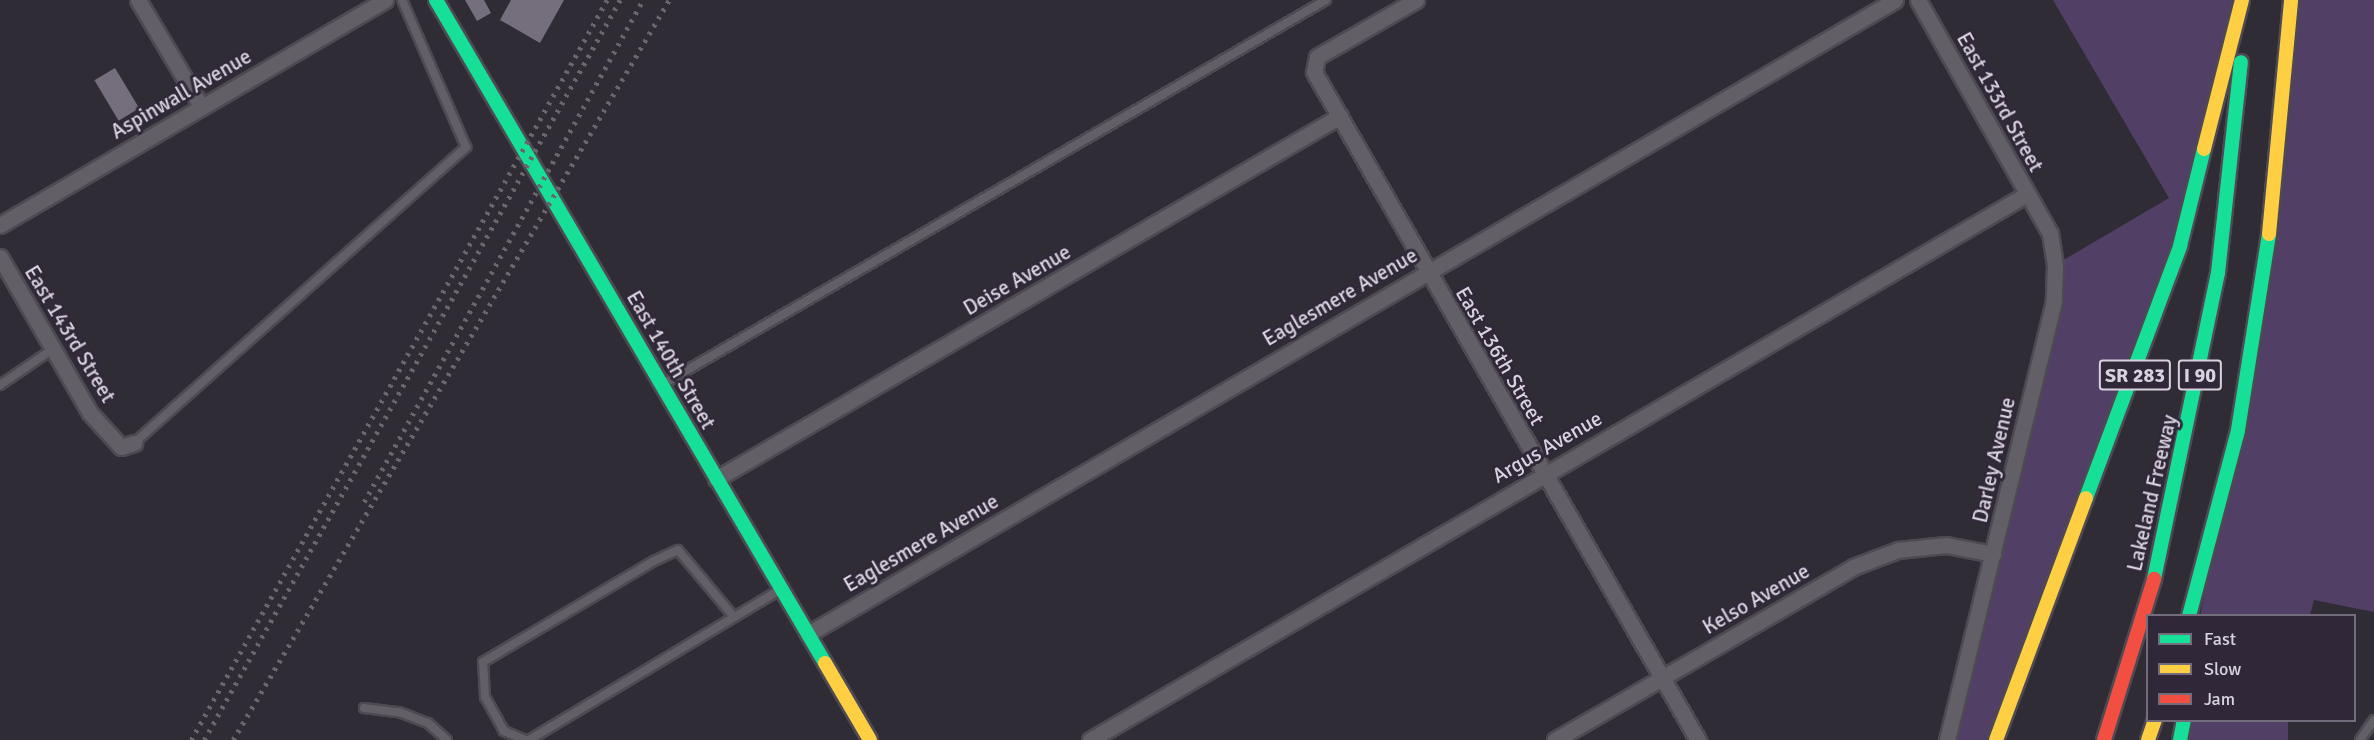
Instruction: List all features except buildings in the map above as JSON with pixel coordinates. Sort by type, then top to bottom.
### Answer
[{"type":"main road","name":"East 140th Street","points":[[436,0],[870,740]]},
{"type":"main road","name":"SR 283","points":[[1996,740],[2180,246],[2243,0]]},
{"type":"main road","name":"Lakeland Freeway","points":[[2104,740],[2153,583],[2202,363],[2230,178],[2243,0]]},
{"type":"main road","name":"I 90","points":[[2189,614],[2209,555],[2265,278],[2291,0]]},
{"type":"main road","points":[[2200,614],[2209,555]]},
{"type":"main road","points":[[2148,740],[2153,722]]},
{"type":"main road","points":[[2180,740],[2184,722]]},
{"type":"street","points":[[138,0],[201,106]]},
{"type":"street","name":"Aspinwall Avenue","points":[[0,225],[384,0]]},
{"type":"street","name":"East 136th Street","points":[[1416,0],[1317,57],[1314,72],[1698,740]]},
{"type":"street","name":"Eaglesmere Avenue","points":[[807,634],[1427,270],[1895,0]]},
{"type":"street","name":"East 133rd Street","points":[[1918,0],[2027,194]]},
{"type":"street","name":"Deise Avenue","points":[[716,479],[1340,117]]},
{"type":"street","name":"Argus Avenue","points":[[1090,740],[1544,473],[2027,194]]},
{"type":"street","name":"Darley Avenue","points":[[1947,740],[2054,301],[2050,233],[2027,194]]},
{"type":"street","name":"East 143rd Street","points":[[0,257],[90,413],[121,447],[134,443]]},
{"type":"street","name":"Kelso Avenue","points":[[1555,740],[1862,564],[1898,550],[1946,545],[1993,554]]},
{"type":"lane","points":[[134,443],[466,147],[402,0]]},
{"type":"lane","points":[[662,385],[1326,0]]},
{"type":"lane","points":[[0,385],[53,349]]},
{"type":"lane","points":[[734,617],[678,550],[654,561],[483,662],[485,697],[504,731],[527,740],[734,617],[781,589]]},
{"type":"lane","points":[[364,708],[399,712],[428,723],[447,740]]},
{"type":"lane","points":[[2360,740],[2374,720]]},
{"type":"shaded area","points":[[2053,0],[2242,0],[2206,149],[1996,740],[1947,740],[2055,265],[2169,198]]},
{"type":"shaded area","points":[[2291,0],[2374,0],[2374,612],[2314,600],[2310,614],[2200,614],[2238,430]]},
{"type":"shaded area","points":[[2184,722],[2288,722],[2288,740],[2184,740]]},
{"type":"railway","points":[[191,740],[607,0]]},
{"type":"railway","points":[[204,740],[620,0]]},
{"type":"railway","points":[[364,502],[643,0]]},
{"type":"railway","points":[[233,740],[669,0]]},
{"type":"traffic: fast","points":[[436,0],[825,663]]},
{"type":"traffic: fast","points":[[2154,579],[2218,273],[2241,62]]},
{"type":"traffic: fast","points":[[2086,498],[2180,246],[2204,149]]},
{"type":"traffic: fast","points":[[2190,614],[2238,430],[2269,234]]},
{"type":"traffic: fast","points":[[2180,740],[2184,722]]},
{"type":"traffic: slow","points":[[2204,149],[2242,0]]},
{"type":"traffic: slow","points":[[2269,234],[2291,0]]},
{"type":"traffic: slow","points":[[1996,740],[2086,498]]},
{"type":"traffic: slow","points":[[825,663],[870,740]]},
{"type":"traffic: slow","points":[[2148,740],[2154,722]]},
{"type":"traffic: jam","points":[[2104,740],[2154,579]]}]
